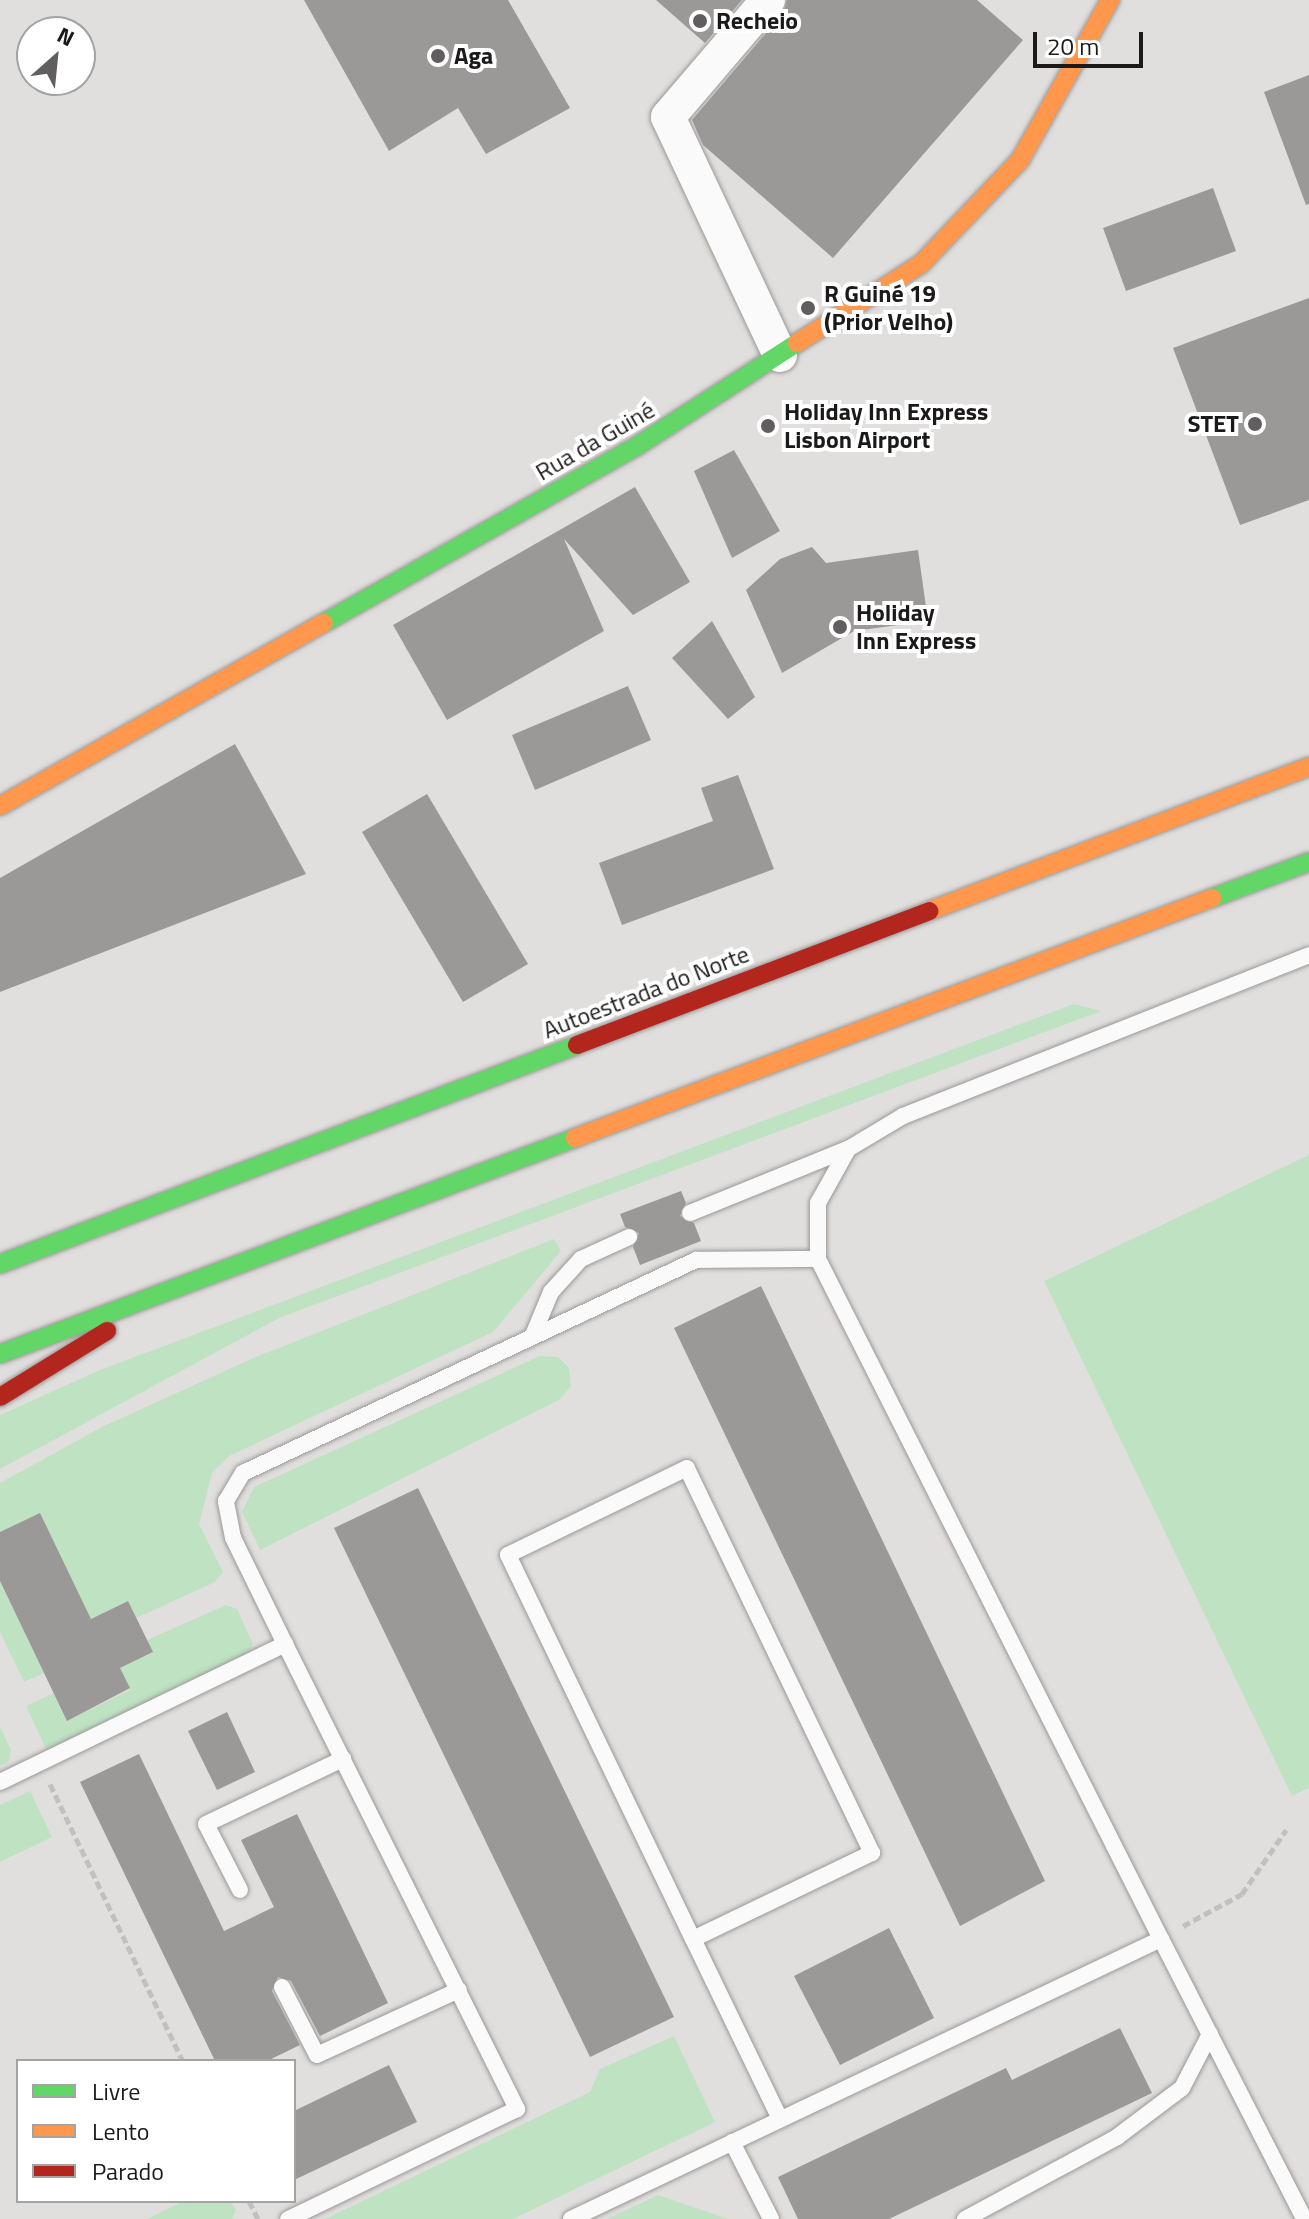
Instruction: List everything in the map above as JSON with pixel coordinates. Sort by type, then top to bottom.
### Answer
[{"type":"main road","name":"Rua da Guiné","points":[[0,806],[637,446],[921,264],[1020,160],[1110,0]]},
{"type":"main road","name":"Autoestrada do Norte","points":[[0,1264],[1309,767]]},
{"type":"main road","points":[[0,1354],[1309,862]]},
{"type":"main road","points":[[0,1246],[123,1215]]},
{"type":"main road","points":[[0,1397],[64,1361],[145,1298]]},
{"type":"street","points":[[768,0],[668,117],[780,355]]},
{"type":"lane","points":[[690,1213],[848,1149],[903,1116],[1309,955]]},
{"type":"lane","points":[[848,1149],[818,1203],[818,1259],[1304,2219]]},
{"type":"lane","points":[[533,1335],[551,1292],[581,1259],[629,1237]]},
{"type":"lane","points":[[288,2219],[517,2109],[233,1538],[226,1501],[243,1473],[696,1260],[818,1259]]},
{"type":"lane","points":[[693,1939],[872,1853],[687,1468],[508,1555],[693,1939],[780,2119]]},
{"type":"lane","points":[[0,1782],[285,1644]]},
{"type":"lane","points":[[240,1890],[206,1824],[343,1759]]},
{"type":"lane","points":[[571,2219],[1161,1939]]},
{"type":"lane","points":[[282,1987],[317,2055],[459,1990]]},
{"type":"lane","points":[[965,2219],[1042,2181],[1161,2104],[1182,2088],[1210,2034]]},
{"type":"lane","points":[[732,2142],[771,2219]]},
{"type":"path","points":[[40,1762],[182,2059]]},
{"type":"path","points":[[1161,1939],[1242,1894],[1286,1830]]},
{"type":"green space","points":[[1074,1004],[1101,1011],[279,1318],[0,1469],[0,1415],[100,1370]]},
{"type":"green space","points":[[1309,1155],[1309,1788],[1292,1796],[1044,1281]]},
{"type":"green space","points":[[554,1239],[561,1251],[493,1332],[229,1456],[212,1473],[199,1524],[223,1572],[215,1582],[136,1618],[127,1601],[91,1619],[40,1514],[0,1532],[0,1483],[102,1427],[251,1359]]},
{"type":"green space","points":[[540,1356],[558,1357],[569,1368],[571,1386],[559,1400],[260,1550],[242,1512],[254,1487]]},
{"type":"green space","points":[[0,1581],[44,1673],[24,1682],[0,1632]]},
{"type":"green space","points":[[226,1605],[237,1609],[253,1644],[248,1654],[47,1751],[26,1706],[54,1693],[68,1720],[130,1690],[120,1668],[152,1653],[147,1640]]},
{"type":"green space","points":[[0,1727],[11,1750],[9,1761],[0,1766]]},
{"type":"green space","points":[[30,1791],[52,1837],[0,1862],[0,1805]]},
{"type":"green space","points":[[674,2036],[715,2122],[513,2219],[325,2219],[590,2092],[600,2069]]},
{"type":"green space","points":[[658,2195],[728,2219],[607,2219]]},
{"type":"green space","points":[[180,2203],[231,2203],[236,2210],[232,2219],[147,2219]]},
{"type":"building","name":"Aga","points":[[304,0],[508,0],[570,108],[486,154],[458,108],[389,151]]},
{"type":"building","name":"Recheio","points":[[656,0],[742,0],[705,43]]},
{"type":"building","points":[[787,0],[977,0],[1023,40],[833,258],[703,145],[692,120],[783,13]]},
{"type":"building","points":[[1309,75],[1309,204],[1306,205],[1264,92]]},
{"type":"building","points":[[1213,188],[1236,251],[1126,291],[1103,228]]},
{"type":"building","name":"STET","points":[[1309,298],[1309,500],[1240,525],[1173,348]]},
{"type":"building","points":[[734,450],[780,531],[732,558],[694,471]]},
{"type":"building","points":[[635,487],[690,582],[633,615],[564,539],[604,631],[447,720],[393,625]]},
{"type":"building","points":[[812,547],[826,563],[918,550],[928,621],[854,631],[782,673],[746,590],[780,559]]},
{"type":"building","points":[[712,621],[755,697],[728,719],[672,658]]},
{"type":"building","points":[[628,686],[651,740],[535,790],[512,735]]},
{"type":"building","points":[[235,744],[306,874],[0,992],[0,878]]},
{"type":"building","points":[[738,775],[774,869],[622,925],[599,863],[713,821],[701,788]]},
{"type":"building","points":[[427,794],[528,964],[463,1002],[362,832]]},
{"type":"building","points":[[681,1191],[686,1203],[680,1216],[694,1223],[701,1241],[640,1265],[633,1247],[639,1233],[625,1227],[620,1214]]},
{"type":"building","points":[[761,1286],[1045,1881],[960,1926],[674,1328]]},
{"type":"building","points":[[418,1488],[674,2017],[590,2057],[334,1528]]},
{"type":"building","points":[[40,1513],[91,1619],[128,1601],[153,1652],[120,1668],[130,1688],[67,1721],[0,1581],[0,1532]]},
{"type":"building","points":[[227,1712],[255,1772],[217,1790],[188,1731]]},
{"type":"building","points":[[139,1754],[224,1931],[274,1907],[241,1840],[297,1814],[388,2003],[320,2036],[291,1981],[278,1977],[272,1991],[300,2045],[271,2059],[214,2059],[80,1782]]},
{"type":"building","points":[[889,1928],[934,2018],[840,2065],[794,1976]]},
{"type":"building","points":[[1120,2028],[1152,2093],[889,2219],[798,2219],[778,2177],[1006,2068],[1012,2080]]},
{"type":"building","points":[[389,2065],[417,2122],[296,2179],[296,2110]]},
{"type":"traffic: fast","points":[[324,623],[637,446],[797,343]]},
{"type":"traffic: fast","points":[[1212,898],[1309,862]]},
{"type":"traffic: fast","points":[[0,1264],[577,1045]]},
{"type":"traffic: fast","points":[[0,1354],[575,1138]]},
{"type":"traffic: slow","points":[[797,343],[921,264],[1020,160],[1110,0]]},
{"type":"traffic: slow","points":[[0,806],[324,623]]},
{"type":"traffic: slow","points":[[929,911],[1309,767]]},
{"type":"traffic: slow","points":[[575,1138],[1212,898]]},
{"type":"traffic: jam","points":[[577,1045],[929,911]]},
{"type":"traffic: jam","points":[[0,1397],[107,1331]]},
{"type":"place","name":"Recheio","points":[[700,21]]},
{"type":"place","name":"Aga","points":[[438,56]]},
{"type":"place","name":"R Guiné 19 (Prior Velho)","points":[[808,308]]},
{"type":"place","name":"STET","points":[[1255,424]]},
{"type":"place","name":"Holiday Inn Express Lisbon Airport","points":[[768,426]]},
{"type":"place","name":"Holiday Inn Express","points":[[840,627]]}]
